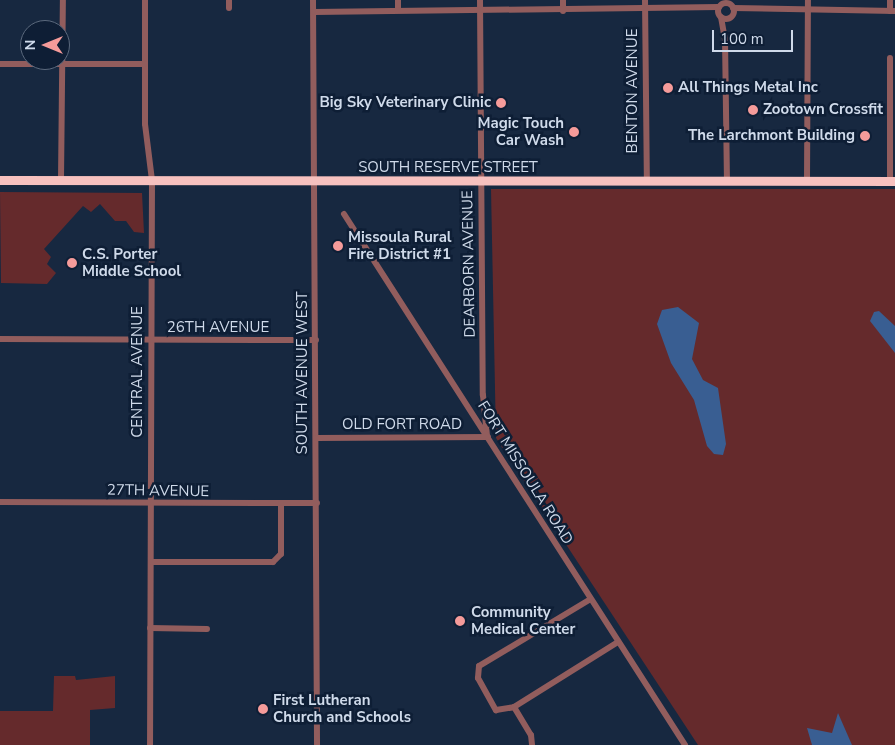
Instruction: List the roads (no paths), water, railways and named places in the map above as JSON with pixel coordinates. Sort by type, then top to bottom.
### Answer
[{"type":"highway","name":"SOUTH RESERVE STREET","points":[[0,180],[316,182],[892,181]]},
{"type":"street","points":[[63,0],[63,20]]},
{"type":"street","name":"CENTRAL AVENUE","points":[[145,0],[145,124],[152,180],[150,745]]},
{"type":"street","points":[[229,0],[229,8]]},
{"type":"street","name":"SOUTH AVENUE WEST","points":[[314,0],[317,745]]},
{"type":"street","points":[[398,0],[398,10]]},
{"type":"street","name":"DEARBORN AVENUE","points":[[480,0],[483,395],[488,437]]},
{"type":"street","points":[[563,0],[563,11]]},
{"type":"street","name":"BENTON AVENUE","points":[[645,0],[647,182]]},
{"type":"street","points":[[807,181],[808,0]]},
{"type":"street","points":[[314,12],[398,10],[696,11],[727,7],[753,11],[892,11],[890,0]]},
{"type":"street","points":[[720,16],[727,7]]},
{"type":"street","points":[[720,16],[727,7]]},
{"type":"street","points":[[727,7],[725,39],[727,181]]},
{"type":"street","points":[[696,11],[720,16]]},
{"type":"street","points":[[720,16],[725,39]]},
{"type":"street","points":[[890,58],[892,181]]},
{"type":"street","points":[[0,64],[20,64]]},
{"type":"street","points":[[70,64],[145,64]]},
{"type":"street","points":[[61,180],[62,70]]},
{"type":"street","name":"FORT MISSOULA ROAD","points":[[344,214],[488,437],[589,600],[685,745]]},
{"type":"street","name":"26TH AVENUE","points":[[0,339],[316,340]]},
{"type":"street","name":"OLD FORT ROAD","points":[[316,438],[488,437]]},
{"type":"street","name":"27TH AVENUE","points":[[0,502],[316,503]]},
{"type":"street","points":[[151,562],[273,562],[281,554],[281,504]]},
{"type":"street","points":[[589,600],[479,666],[478,678],[496,710],[514,707],[618,642]]},
{"type":"street","points":[[150,628],[206,628]]},
{"type":"street","points":[[514,707],[531,735],[532,745]]},
{"type":"water","points":[[678,307],[699,323],[692,359],[703,380],[718,388],[726,444],[723,455],[714,454],[707,446],[694,400],[671,363],[657,324],[662,310]]},
{"type":"water","points":[[879,311],[895,326],[895,353],[870,321],[874,312]]},
{"type":"water","points":[[838,713],[852,745],[812,745],[807,728],[832,733]]},
{"type":"place","name":"All Things Metal Inc","points":[[668,88]]},
{"type":"place","name":"Big Sky Veterinary Clinic","points":[[501,103]]},
{"type":"place","name":"Zootown Crossfit","points":[[753,110]]},
{"type":"place","name":"Magic Touch Car Wash","points":[[574,132]]},
{"type":"place","name":"The Larchmont Building","points":[[865,136]]},
{"type":"place","name":"Missoula Rural Fire District #1","points":[[338,246]]},
{"type":"place","name":"C.S. Porter Middle School","points":[[72,263]]},
{"type":"place","name":"Community Medical Center","points":[[460,621]]},
{"type":"place","name":"First Lutheran Church and Schools","points":[[263,709]]}]
